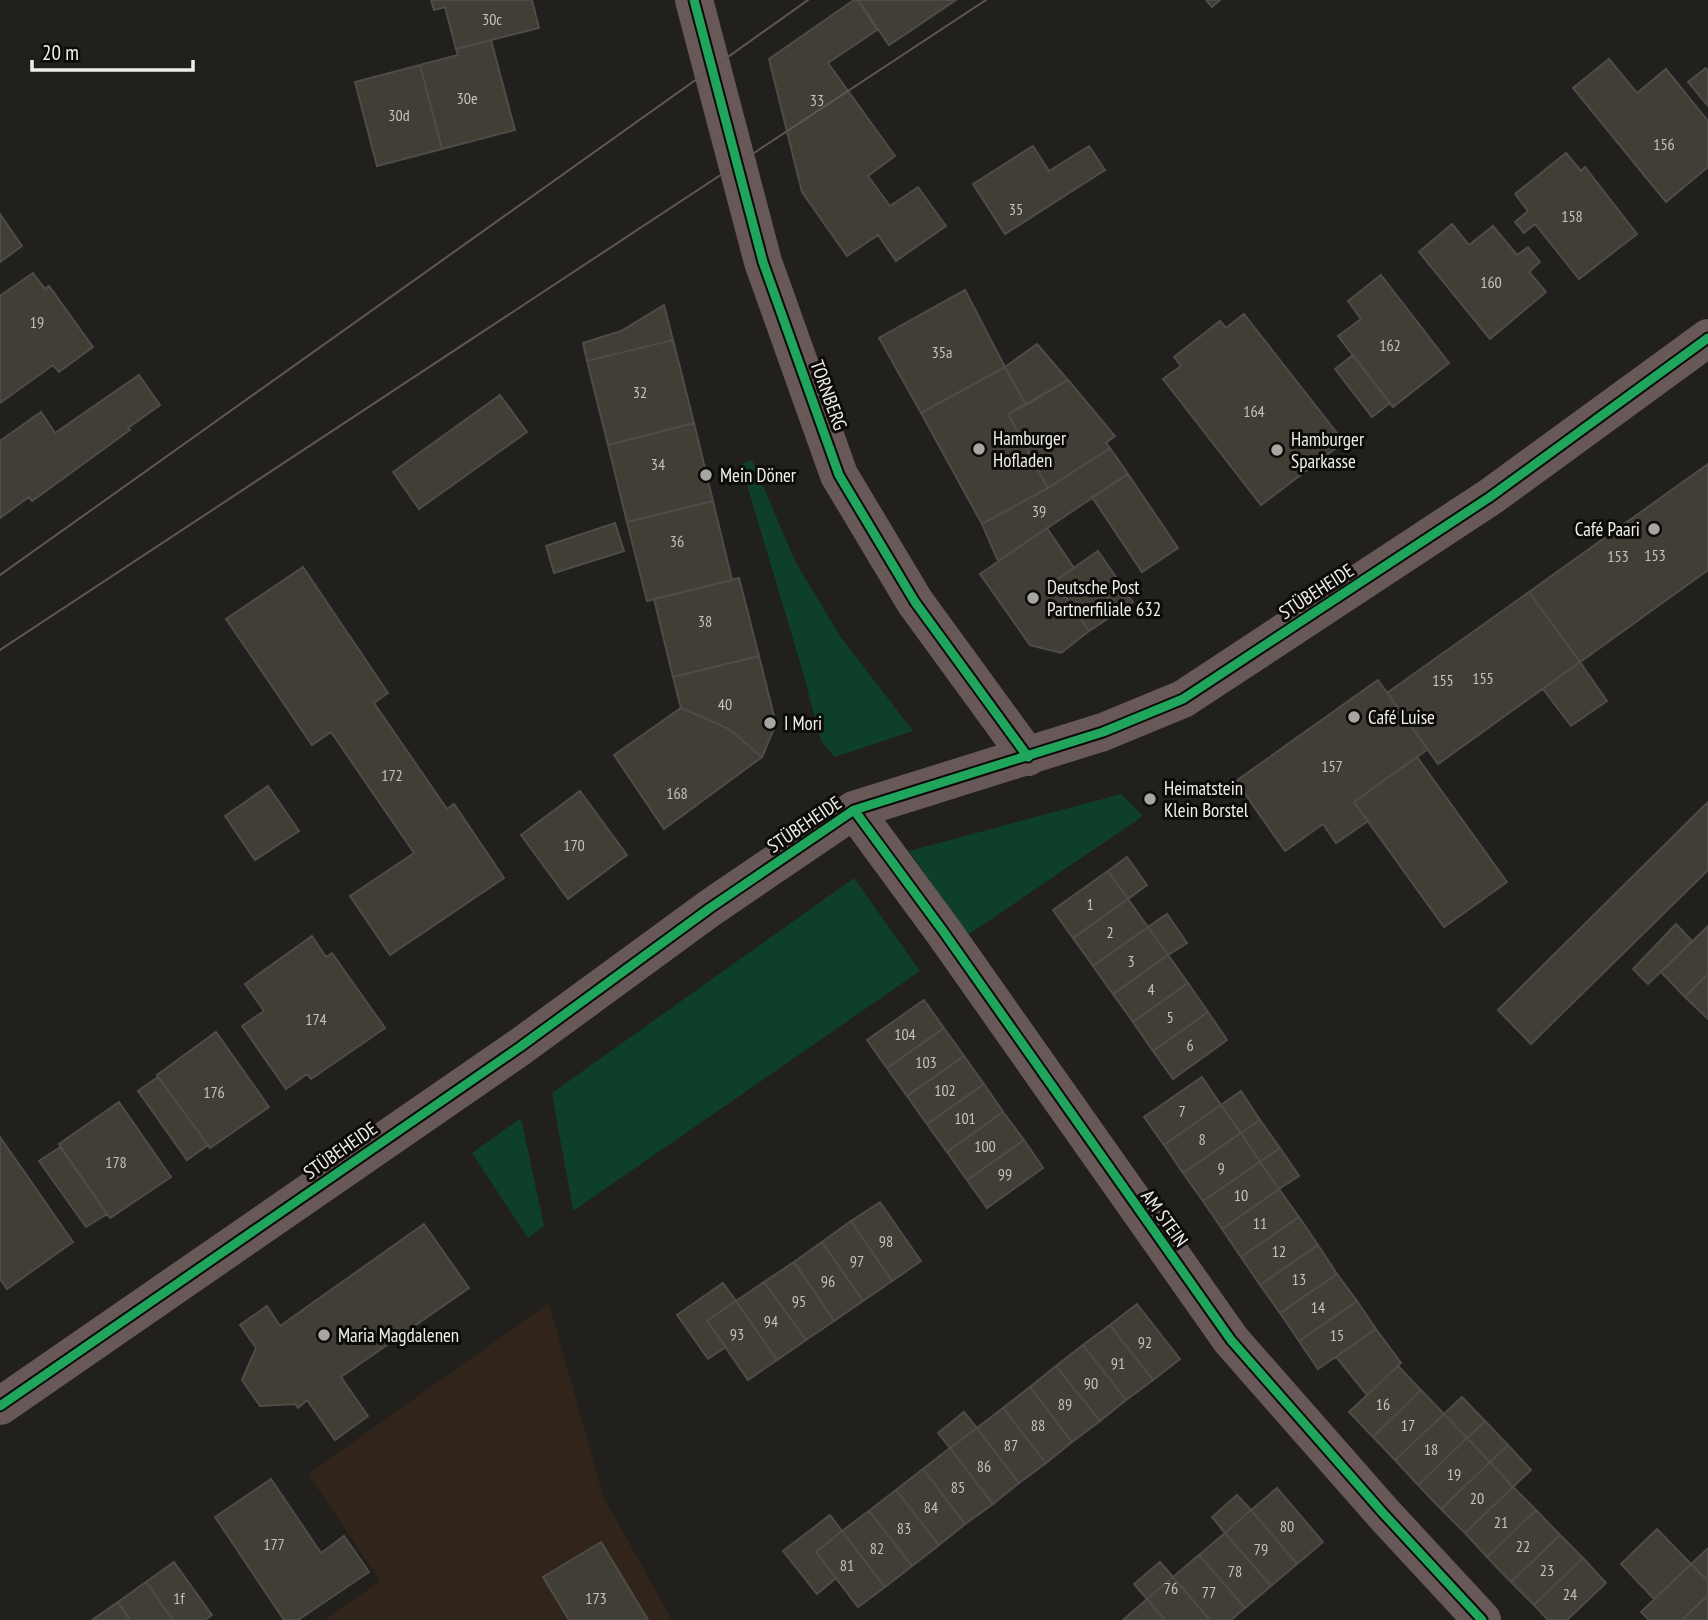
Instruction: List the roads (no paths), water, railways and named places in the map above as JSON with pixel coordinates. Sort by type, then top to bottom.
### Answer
[{"type":"street","name":"TORNBERG","points":[[694,0],[763,262],[839,475],[915,601],[1028,757]]},
{"type":"street","name":"STÜBEHEIDE","points":[[0,1406],[520,1047],[710,908],[854,810],[1103,732],[1183,699],[1490,497],[1708,338]]},
{"type":"street","name":"AM STEIN","points":[[854,810],[943,931],[1231,1340],[1383,1513],[1482,1620]]},
{"type":"tram line","points":[[0,575],[808,0]]},
{"type":"tram line","points":[[0,650],[986,0]]},
{"type":"place","name":"Hamburger Hofladen","points":[[979,449]]},
{"type":"place","name":"Hamburger Sparkasse","points":[[1277,450]]},
{"type":"place","name":"Mein Döner","points":[[706,475]]},
{"type":"place","name":"Café Paari","points":[[1654,529]]},
{"type":"place","name":"Deutsche Post Partnerfiliale 632","points":[[1033,598]]},
{"type":"place","name":"Café Luise","points":[[1354,717]]},
{"type":"place","name":"I Mori","points":[[770,723]]},
{"type":"place","name":"Heimatstein Klein Borstel","points":[[1150,799]]},
{"type":"place","name":"Maria Magdalenen","points":[[324,1335]]}]
